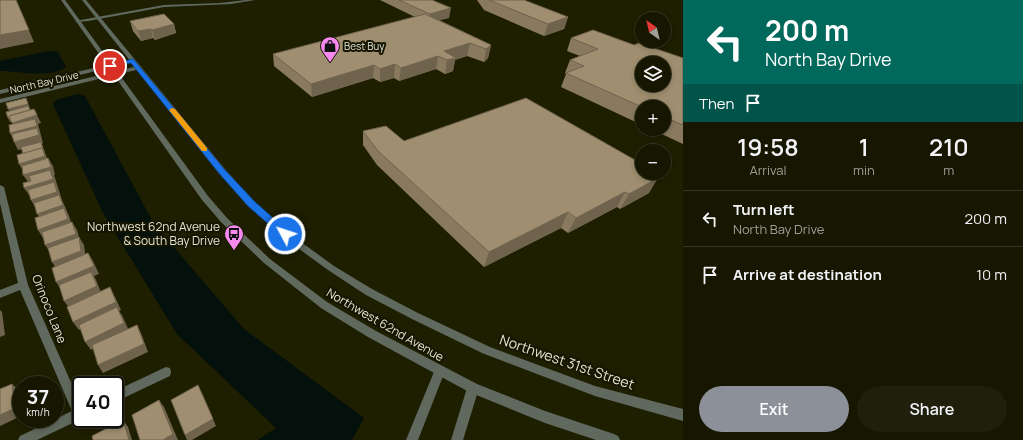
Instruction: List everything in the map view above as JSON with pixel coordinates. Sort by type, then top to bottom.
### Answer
[{"type":"street","name":"Northwest 62nd Avenue","points":[[63,0],[205,198],[224,220],[267,261],[324,305],[372,334],[473,388]]},
{"type":"street","name":"Northwest 62nd Avenue","points":[[84,0],[96,17],[221,170],[247,199],[273,224],[298,244],[369,292],[486,350]]},
{"type":"street","points":[[77,21],[165,6],[253,0]]},
{"type":"street","name":"North Bay Drive","points":[[0,92],[135,65]]},
{"type":"street","name":"North Bay Drive","points":[[0,101],[135,65]]},
{"type":"street","name":"Orinoco Lane","points":[[0,187],[1,199],[23,285],[72,396]]},
{"type":"street","points":[[0,294],[23,285]]},
{"type":"street","name":"Northwest 31st Street","points":[[486,350],[595,391],[683,416]]},
{"type":"street","points":[[412,440],[440,371]]},
{"type":"street","points":[[124,393],[166,372]]},
{"type":"street","points":[[457,440],[473,388],[545,417],[614,440]]},
{"type":"street","points":[[24,440],[72,418]]},
{"type":"shaded area","points":[[49,51],[58,52],[66,67],[60,71],[44,74],[0,71],[0,61]]},
{"type":"shaded area","points":[[78,94],[85,96],[154,224],[244,329],[364,418],[352,440],[258,440],[276,428],[177,334],[103,213],[53,104],[56,100]]},
{"type":"building","points":[[0,0],[16,0],[29,30],[0,35]]},
{"type":"building","points":[[399,0],[432,0],[451,8],[430,14]]},
{"type":"building","points":[[489,0],[524,0],[568,17],[548,24]]},
{"type":"building","points":[[164,14],[174,24],[152,30],[138,31],[130,21]]},
{"type":"building","points":[[425,14],[491,45],[486,49],[470,43],[444,51],[456,58],[447,60],[438,56],[401,68],[395,64],[380,69],[374,65],[311,84],[273,54]]},
{"type":"building","points":[[593,30],[635,45],[635,48],[654,48],[683,58],[683,125],[671,120],[671,100],[635,100],[635,104],[566,73],[584,66],[570,60],[598,49],[571,38]]},
{"type":"building","points":[[26,98],[28,104],[8,109],[6,103]]},
{"type":"building","points":[[526,98],[635,160],[635,180],[654,180],[629,194],[625,192],[576,218],[568,212],[489,252],[378,151],[363,131],[386,126],[404,141]]},
{"type":"building","points":[[28,106],[30,110],[9,116],[10,118],[8,118],[6,112]]},
{"type":"building","points":[[34,109],[37,115],[12,123],[9,116]]},
{"type":"building","points":[[35,119],[37,126],[10,133],[9,125]]},
{"type":"building","points":[[37,128],[39,135],[14,142],[12,134]]},
{"type":"building","points":[[41,142],[43,150],[42,148],[23,154],[21,147]]},
{"type":"building","points":[[42,148],[45,156],[19,164],[17,155]]},
{"type":"building","points":[[48,158],[51,167],[23,175],[22,166]]},
{"type":"building","points":[[50,170],[53,179],[24,188],[23,183],[31,181],[29,176]]},
{"type":"building","points":[[54,182],[57,192],[31,200],[28,190]]},
{"type":"building","points":[[59,195],[63,205],[37,214],[34,203]]},
{"type":"building","points":[[64,208],[68,219],[38,230],[35,218]]},
{"type":"building","points":[[72,222],[76,234],[45,245],[42,232]]},
{"type":"building","points":[[79,237],[81,251],[52,262],[48,248]]},
{"type":"building","points":[[88,253],[94,266],[56,282],[52,268]]},
{"type":"building","points":[[91,272],[97,286],[64,301],[59,285]]},
{"type":"building","points":[[110,287],[116,302],[73,322],[67,307]]},
{"type":"building","points":[[117,307],[124,323],[85,342],[79,325]]},
{"type":"building","points":[[137,325],[144,344],[98,365],[92,345]]},
{"type":"building","points":[[12,384],[12,409],[0,415],[0,389]]},
{"type":"building","points":[[198,385],[213,419],[185,435],[171,400]]},
{"type":"building","points":[[159,400],[173,434],[163,440],[140,440],[132,415]]},
{"type":"building","points":[[124,423],[129,440],[93,440],[92,436],[108,428],[124,428]]},
{"type":"slow traffic","points":[[172,110],[204,149]]},
{"type":"place","name":"Best Buy","points":[[330,63]]},
{"type":"place","name":"Northwest 62nd Avenue & South Bay Drive","points":[[234,251]]},
{"type":"route","points":[[110,66],[132,61],[221,170],[252,204],[285,234]]}]
